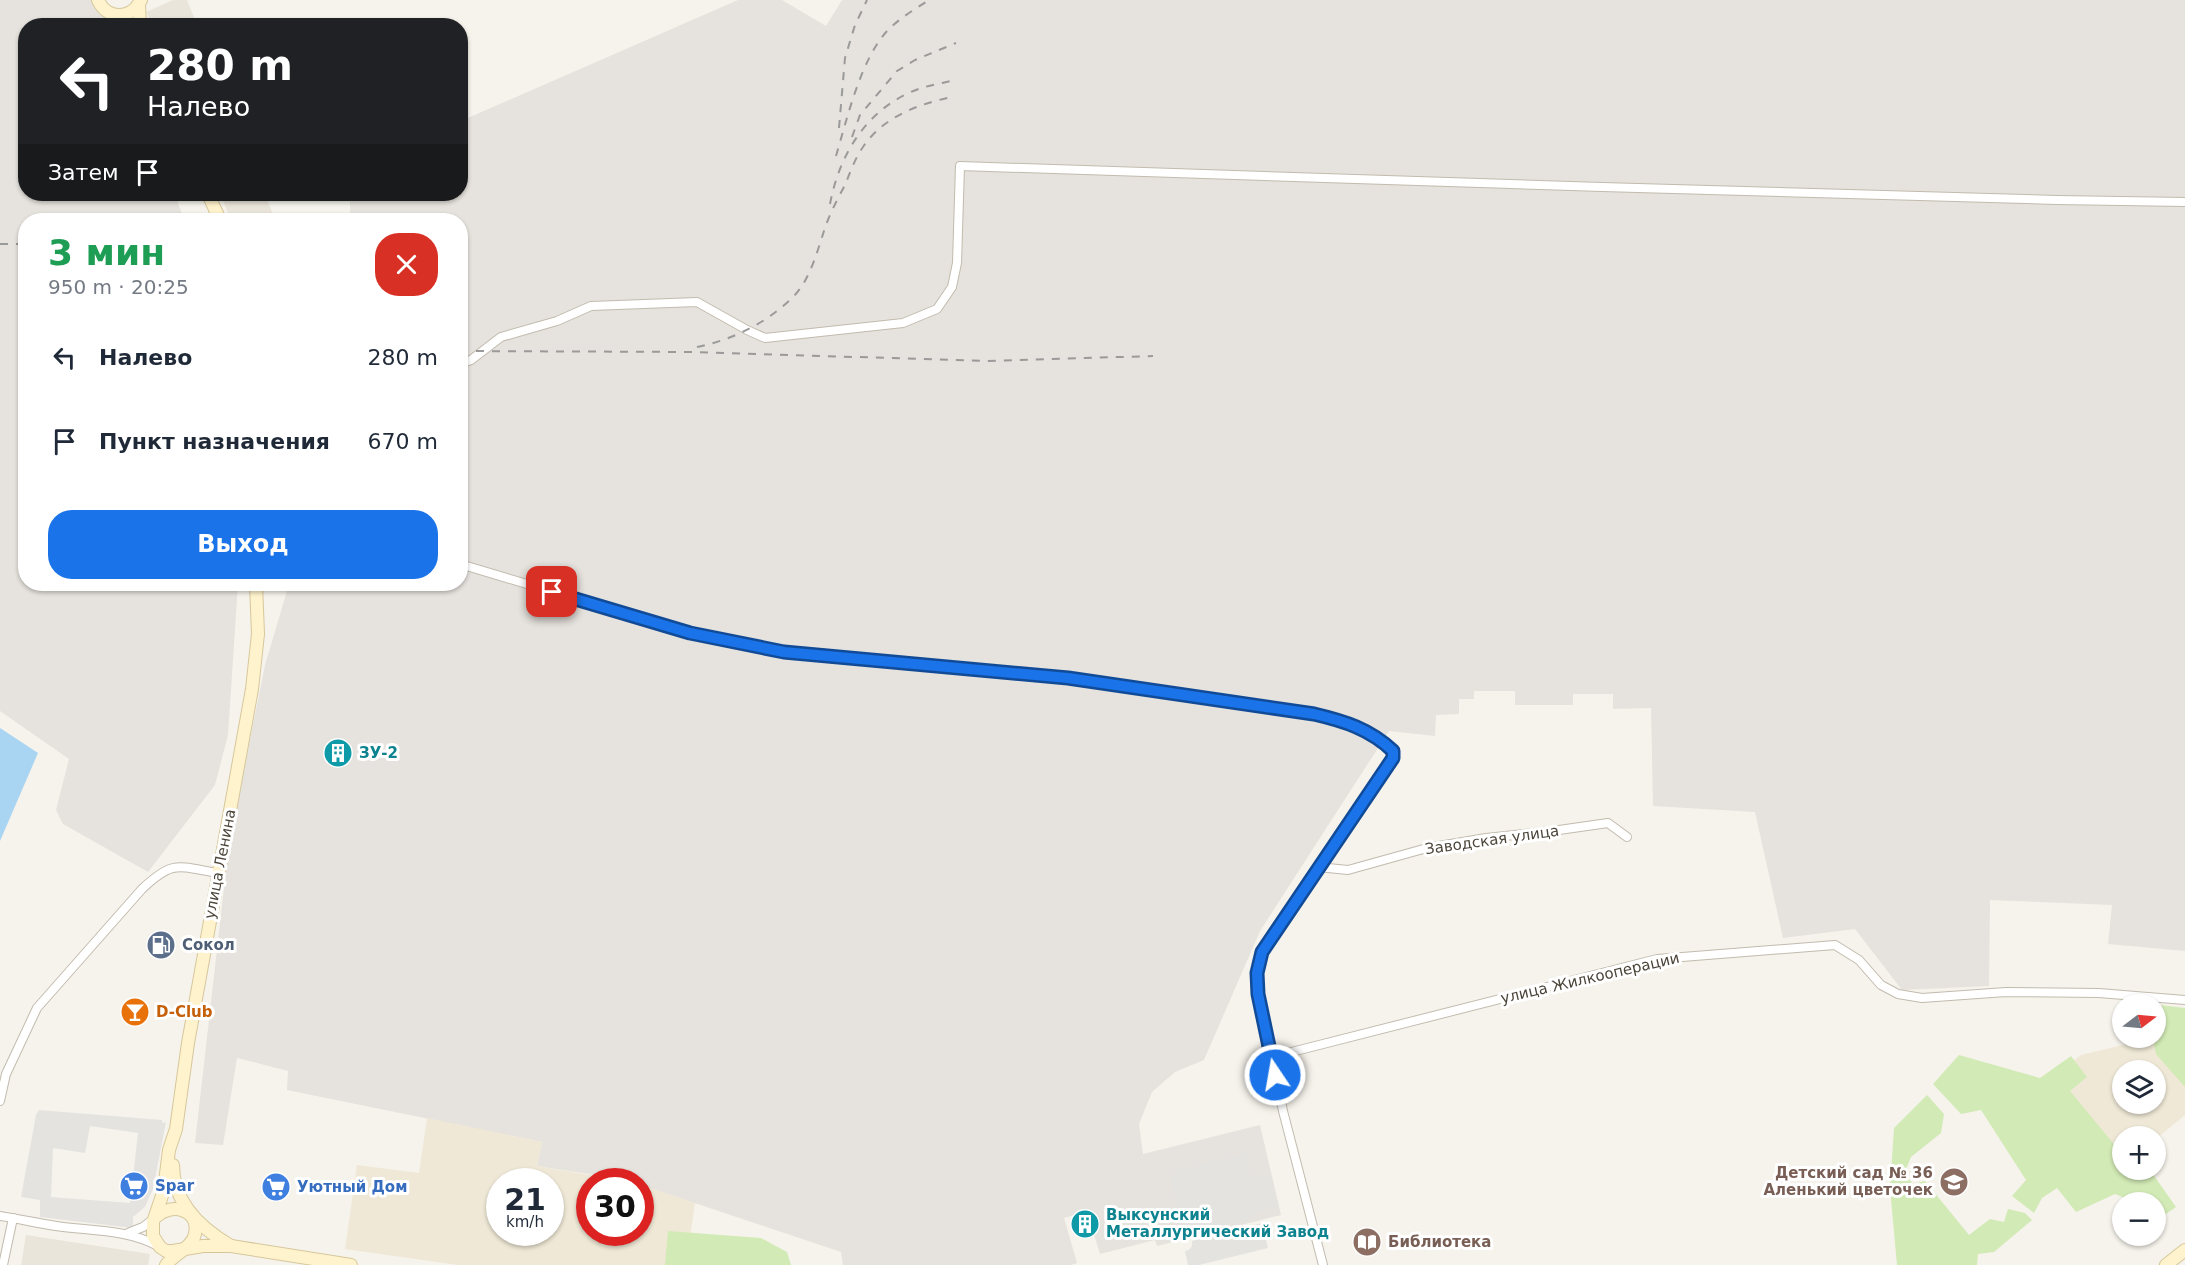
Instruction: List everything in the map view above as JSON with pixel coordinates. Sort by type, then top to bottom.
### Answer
[{"type":"street","points":[[98,0],[103,9],[119,18]]},
{"type":"street","points":[[116,16],[130,13],[140,2]]},
{"type":"street","points":[[140,2],[140,18]]},
{"type":"street","points":[[468,361],[501,337],[557,321],[591,306],[698,302],[765,338],[903,323],[937,309],[952,287],[957,263],[960,166],[1602,187],[2185,202]]},
{"type":"street","points":[[468,566],[690,633],[784,652],[1068,678],[1314,714],[1347,722],[1368,731],[1382,741],[1393,751],[1393,758],[1262,952],[1257,973],[1258,994],[1283,1111],[1323,1265]]},
{"type":"street","name":"улица Ленина","points":[[183,1250],[164,1265],[160,1247],[153,1236],[153,1222],[157,1216],[164,1190],[170,1150],[175,1134],[217,873],[240,764],[257,657],[256,591]]},
{"type":"street","name":"Заводская улица","points":[[1318,867],[1348,870],[1427,849],[1486,838],[1608,823],[1627,837]]},
{"type":"street","points":[[0,1101],[6,1074],[37,1008],[142,889],[160,872],[174,867],[217,873]]},
{"type":"street","name":"улица Жилкооперации","points":[[1272,1057],[1657,958],[1835,945],[1859,960],[1881,985],[1898,994],[1922,998],[2006,992],[2087,993],[2185,1000]]},
{"type":"street","points":[[175,1134],[173,1179],[180,1200],[195,1225],[195,1235],[191,1244],[183,1250]]},
{"type":"street","points":[[124,1234],[143,1227],[161,1212],[174,1208],[186,1212],[231,1246]]},
{"type":"street","points":[[0,1216],[56,1226],[124,1234],[147,1240],[166,1251],[203,1246],[231,1246],[351,1265]]},
{"type":"street","points":[[3,1265],[13,1218]]},
{"type":"street","points":[[2166,1265],[2185,1251]]},
{"type":"shaded area","points":[[0,0],[102,0],[111,18],[18,18],[18,201],[177,201],[182,213],[18,213],[18,591],[238,591],[228,735],[215,785],[148,872],[63,824],[56,810],[69,759],[0,711]]},
{"type":"shaded area","points":[[173,0],[187,0],[194,18],[149,18],[146,12]]},
{"type":"shaded area","points":[[738,0],[782,0],[826,26],[842,0],[2185,0],[2185,951],[2108,944],[2112,905],[1990,900],[1989,986],[1902,990],[1855,929],[1783,938],[1755,812],[1653,806],[1651,708],[1613,709],[1613,694],[1573,694],[1573,705],[1515,705],[1515,691],[1474,691],[1474,699],[1459,699],[1459,714],[1436,715],[1435,736],[1389,731],[1260,931],[1204,1060],[1175,1072],[1152,1092],[1139,1124],[1143,1154],[1260,1125],[1281,1215],[1157,1246],[1155,1240],[1100,1254],[1087,1211],[1064,1218],[1077,1263],[1071,1265],[843,1265],[841,1252],[654,1189],[654,1168],[576,1168],[576,1172],[564,1170],[564,1168],[537,1166],[542,1142],[287,1090],[288,1071],[237,1058],[223,1145],[195,1143],[229,844],[265,665],[287,591],[468,591],[468,213],[350,213],[350,201],[468,201],[468,118]]},
{"type":"shaded area","points":[[223,201],[268,201],[272,213],[228,213]]},
{"type":"shaded area","points":[[2112,1048],[2160,1048],[2185,1079],[2185,1115],[2166,1131],[2166,1126],[2112,1126],[2112,1161],[2014,1109],[2081,1055]]},
{"type":"shaded area","points":[[39,1110],[166,1122],[153,1189],[145,1207],[133,1217],[133,1228],[40,1217],[40,1200],[21,1197],[36,1115]],"holes":[[[90,1126],[138,1133],[130,1203],[51,1197],[53,1148],[85,1153]]]},
{"type":"shaded area","points":[[427,1118],[542,1142],[537,1166],[549,1168],[486,1168],[486,1246],[564,1246],[564,1171],[576,1173],[576,1246],[654,1246],[654,1189],[695,1203],[686,1265],[458,1265],[345,1249],[357,1165],[419,1173]]},
{"type":"shaded area","points":[[1246,1154],[1251,1178],[1271,1173],[1278,1206],[1256,1212],[1255,1218],[1190,1234],[1184,1226],[1180,1227],[1169,1172]]},
{"type":"shaded area","points":[[1262,1223],[1268,1248],[1199,1265],[1188,1265],[1185,1251],[1192,1246],[1192,1241]]},
{"type":"shaded area","points":[[26,1235],[150,1254],[148,1265],[21,1265]]},
{"type":"green space","points":[[2166,1006],[2185,1008],[2185,1087],[2166,1065],[2166,1060],[2161,1060],[2155,1048],[2166,1048]]},
{"type":"green space","points":[[1959,1055],[2040,1078],[2071,1056],[2087,1077],[2070,1091],[2112,1142],[2112,1180],[2157,1180],[2165,1192],[2112,1192],[2112,1195],[2076,1212],[2057,1188],[2042,1198],[2034,1213],[2012,1196],[2026,1180],[1981,1110],[1961,1114],[1933,1084]]},
{"type":"green space","points":[[1927,1095],[1944,1114],[1941,1133],[1911,1157],[1904,1174],[1913,1184],[1925,1181],[1969,1235],[1990,1219],[2004,1222],[2008,1209],[2025,1213],[2032,1220],[1994,1252],[1978,1254],[1977,1265],[1897,1265],[1890,1188],[1894,1128]]},
{"type":"green space","points":[[2166,1193],[2176,1207],[2166,1214]]},
{"type":"green space","points":[[668,1231],[761,1238],[787,1252],[791,1265],[665,1265]]},
{"type":"water","points":[[0,728],[38,753],[0,841]]},
{"type":"railway","points":[[839,128],[845,58],[855,25],[867,0]]},
{"type":"railway","points":[[836,156],[856,90],[878,42],[888,30],[929,0]]},
{"type":"railway","points":[[852,137],[860,115],[897,71],[915,60],[956,43]]},
{"type":"railway","points":[[830,204],[834,186],[847,153],[880,111],[911,92],[951,81]]},
{"type":"railway","points":[[697,347],[723,340],[748,329],[772,315],[793,297],[804,282],[816,257],[831,213],[863,147],[881,128],[902,113],[952,97]]},
{"type":"railway","points":[[0,244],[18,244]]},
{"type":"railway","points":[[468,351],[692,352],[987,361],[1153,356]]},
{"type":"place","name":"ЗУ-2","points":[[338,753]]},
{"type":"place","name":"Сокол","points":[[161,945]]},
{"type":"place","name":"D-Club","points":[[135,1012]]},
{"type":"place","name":"Детский сад № 36 Аленький цветочек","points":[[1954,1182]]},
{"type":"place","name":"Spar","points":[[134,1186]]},
{"type":"place","name":"Уютный Дом","points":[[276,1187]]},
{"type":"place","name":"Выксунский Металлургический Завод","points":[[1085,1224]]},
{"type":"place","name":"Библиотека","points":[[1367,1242]]},
{"type":"route","points":[[552,592],[690,633],[784,652],[1068,678],[1314,714],[1347,722],[1368,731],[1393,751],[1393,758],[1262,952],[1257,973],[1258,994],[1275,1075]]}]
